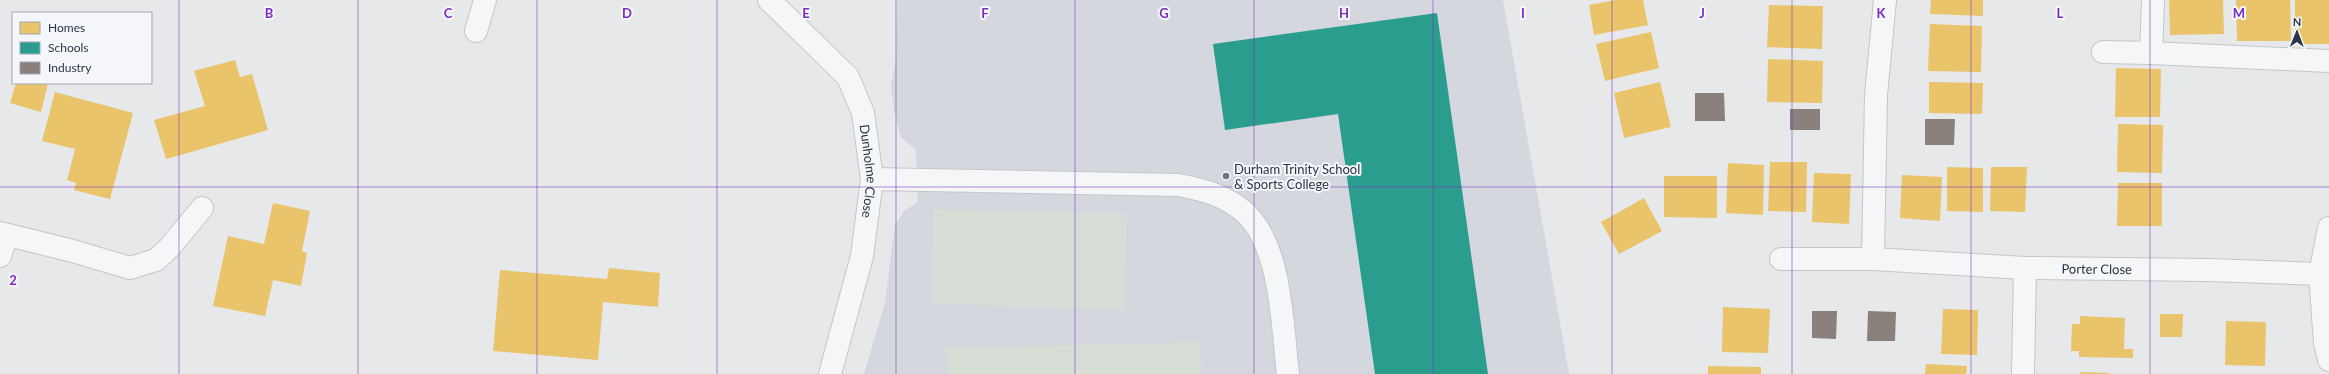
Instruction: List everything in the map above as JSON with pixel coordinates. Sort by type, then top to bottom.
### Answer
[{"type":"street","points":[[476,32],[485,0]]},
{"type":"street","name":"Dunholme Close","points":[[769,0],[848,77],[863,113],[872,180],[862,256],[830,374]]},
{"type":"street","points":[[1873,259],[1876,94],[1885,0]]},
{"type":"street","points":[[2151,53],[2153,0]]},
{"type":"street","points":[[2104,52],[2329,61]]},
{"type":"street","points":[[872,180],[1178,185],[1208,191],[1239,207],[1252,220],[1265,240],[1274,260],[1288,374]]},
{"type":"street","points":[[0,256],[3,234],[73,251],[130,268],[156,260],[170,247],[202,208]]},
{"type":"street","points":[[2329,228],[2320,274],[2325,343],[2329,360]]},
{"type":"street","name":"Porter Close","points":[[1781,259],[1873,259],[2025,268],[2320,274]]},
{"type":"street","points":[[2023,374],[2025,268]]},
{"type":"shaded area","name":"Durham Trinity School & Sports College","points":[[897,0],[1503,0],[1569,374],[864,374],[885,303],[895,225],[904,211],[918,202],[916,150],[901,137],[894,110],[891,86],[896,59]]},
{"type":"shaded area","points":[[934,209],[1127,214],[1124,309],[932,304]]},
{"type":"shaded area","points":[[1200,342],[1201,374],[947,374],[947,348]]},
{"type":"building: Homes","points":[[1616,0],[1643,0],[1648,25],[1594,35],[1589,5]]},
{"type":"building: Homes","points":[[1931,0],[1983,0],[1983,16],[1930,14]]},
{"type":"building: Homes","points":[[2169,0],[2223,0],[2224,34],[2170,35]]},
{"type":"building: Homes","points":[[2236,0],[2290,0],[2291,41],[2237,41]]},
{"type":"building: Homes","points":[[2295,0],[2329,0],[2329,44],[2295,44]]},
{"type":"building: Homes","points":[[1769,5],[1823,6],[1822,49],[1767,47]]},
{"type":"building: Homes","points":[[1930,24],[1982,26],[1981,72],[1928,71]]},
{"type":"building: Homes","points":[[1651,32],[1659,68],[1605,81],[1596,44]]},
{"type":"building: Homes","points":[[1768,59],[1823,61],[1822,103],[1767,102]]},
{"type":"building: Homes","points":[[235,60],[240,77],[252,74],[268,130],[166,159],[154,120],[205,106],[194,71]]},
{"type":"building: Homes","points":[[2116,68],[2161,69],[2160,117],[2115,117]]},
{"type":"building: Homes","points":[[1660,82],[1671,127],[1624,138],[1614,93]]},
{"type":"building: Homes","points":[[1929,82],[1983,83],[1982,114],[1929,113]]},
{"type":"building: Homes","points":[[16,84],[48,84],[41,112],[10,103]]},
{"type":"building: Homes","points":[[55,92],[133,113],[110,199],[74,190],[76,183],[67,180],[75,149],[42,141]]},
{"type":"building: Homes","points":[[2118,124],[2163,125],[2162,173],[2117,172]]},
{"type":"building: Homes","points":[[1770,162],[1807,162],[1806,212],[1768,211]]},
{"type":"building: Homes","points":[[1728,163],[1764,165],[1763,215],[1726,213]]},
{"type":"building: Homes","points":[[1947,167],[1983,168],[1983,212],[1947,211]]},
{"type":"building: Homes","points":[[1991,167],[2027,167],[2025,212],[1990,211]]},
{"type":"building: Homes","points":[[1814,173],[1851,174],[1849,224],[1812,222]]},
{"type":"building: Homes","points":[[1902,175],[1942,177],[1940,221],[1900,218]]},
{"type":"building: Homes","points":[[1664,176],[1717,176],[1717,218],[1664,217]]},
{"type":"building: Homes","points":[[2118,183],[2162,183],[2162,226],[2117,226]]},
{"type":"building: Homes","points":[[1644,198],[1662,231],[1619,254],[1601,222]]},
{"type":"building: Homes","points":[[273,203],[310,211],[302,251],[307,253],[301,286],[273,280],[265,316],[213,306],[228,236],[264,244]]},
{"type":"building: Homes","points":[[609,268],[660,273],[658,307],[603,302],[598,360],[493,351],[500,270],[607,279]]},
{"type":"building: Homes","points":[[1723,307],[1770,309],[1768,353],[1722,352]]},
{"type":"building: Homes","points":[[1943,309],[1978,310],[1977,355],[1941,354]]},
{"type":"building: Homes","points":[[2160,314],[2183,314],[2182,337],[2160,337]]},
{"type":"building: Homes","points":[[2080,316],[2125,318],[2124,349],[2133,349],[2133,358],[2079,357],[2079,351],[2071,351],[2072,324],[2080,324]]},
{"type":"building: Homes","points":[[2226,321],[2266,322],[2265,366],[2225,365]]},
{"type":"building: Homes","points":[[1926,364],[1967,366],[1966,374],[1925,374]]},
{"type":"building: Homes","points":[[1708,366],[1761,367],[1761,374],[1708,374]]},
{"type":"building: Homes","points":[[2080,372],[2109,373],[2109,374],[2080,374]]},
{"type":"building: Schools","points":[[1437,13],[1488,374],[1375,374],[1338,114],[1225,130],[1213,44]]},
{"type":"building: Industry","points":[[1695,93],[1724,93],[1725,121],[1695,121]]},
{"type":"building: Industry","points":[[1790,109],[1820,109],[1820,130],[1790,130]]},
{"type":"building: Industry","points":[[1925,119],[1955,119],[1954,145],[1925,145]]},
{"type":"building: Industry","points":[[1812,311],[1837,311],[1836,339],[1812,338]]},
{"type":"building: Industry","points":[[1868,311],[1896,312],[1895,341],[1867,341]]},
{"type":"place","name":"Durham Trinity School & Sports College","points":[[1226,176]]}]
